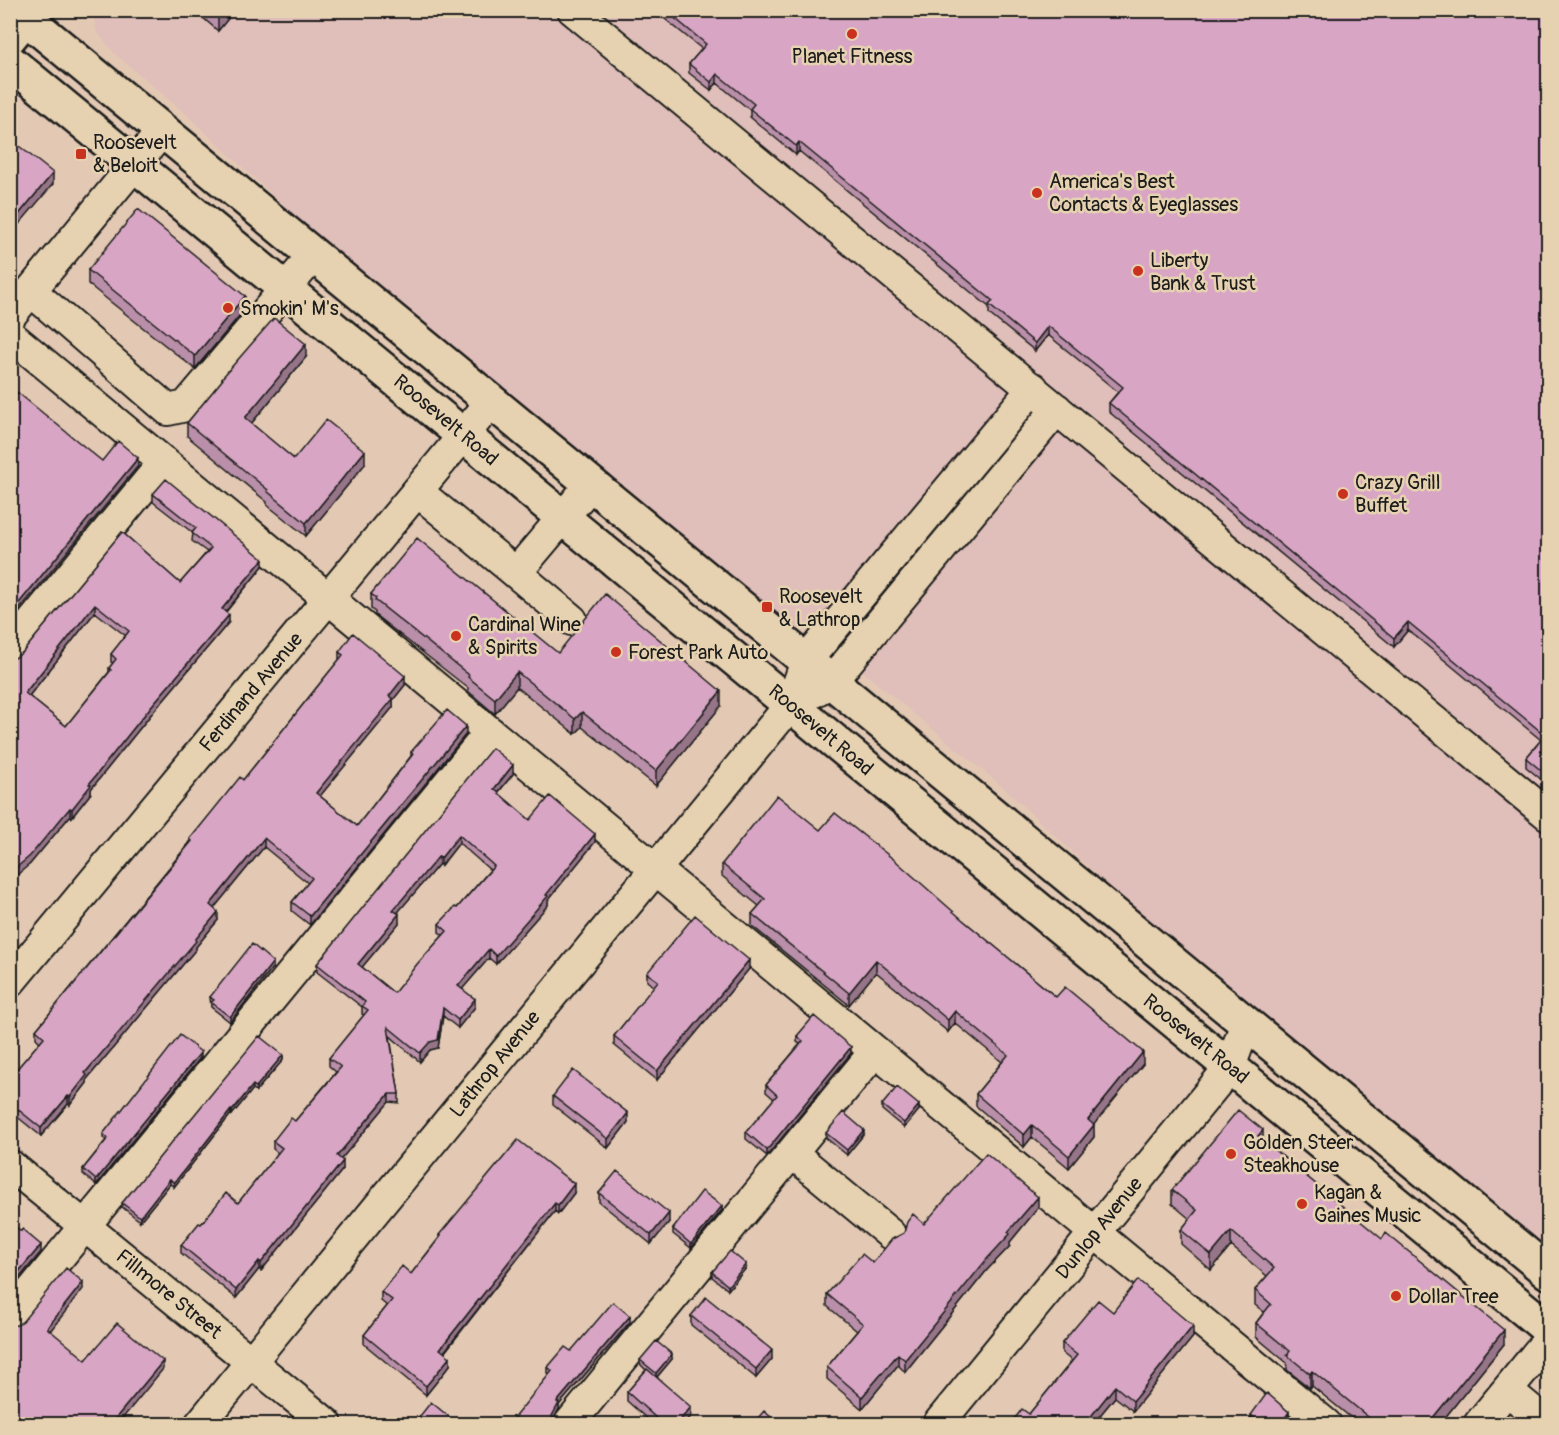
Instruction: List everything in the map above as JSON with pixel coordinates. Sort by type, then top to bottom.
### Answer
[{"type":"main road","points":[[22,20],[162,131],[1548,1272]]},
{"type":"main road","name":"Roosevelt Road","points":[[10,62],[1548,1329]]},
{"type":"street","points":[[573,10],[1548,816]]},
{"type":"street","points":[[10,316],[162,131]]},
{"type":"street","points":[[31,291],[168,410],[186,406],[313,256]]},
{"type":"street","points":[[10,335],[1096,1233],[1317,1422]]},
{"type":"street","points":[[791,704],[806,661],[1033,388]]},
{"type":"street","name":"Ferdinand Avenue","points":[[10,982],[491,402]]},
{"type":"street","points":[[791,704],[831,682],[1057,409]]},
{"type":"street","points":[[10,649],[164,462]]},
{"type":"street","points":[[516,573],[591,484]]},
{"type":"street","points":[[417,491],[572,620]]},
{"type":"street","name":"Lathrop Avenue","points":[[200,1425],[791,704]]},
{"type":"street","points":[[10,1317],[490,732]]},
{"type":"street","name":"Dunlop Avenue","points":[[938,1425],[1230,1067],[1246,1023]]},
{"type":"street","points":[[569,1425],[876,1051]]},
{"type":"street","points":[[792,1153],[890,1234]]},
{"type":"street","name":"Fillmore Street","points":[[10,1165],[327,1425]]},
{"type":"street","points":[[1479,1425],[1548,1340]]},
{"type":"street","points":[[1507,1390],[1548,1425]]},
{"type":"shaded area","points":[[92,11],[1548,11],[1548,1254],[1150,925],[1002,786],[812,630],[803,631],[788,627],[330,249],[186,114],[115,54],[97,32]]},
{"type":"building","points":[[210,10],[224,10],[218,18]]},
{"type":"building","points":[[665,10],[1548,10],[1548,776],[1526,758],[1545,735],[1408,622],[1394,638],[1109,403],[1123,387],[1048,326],[1035,343],[989,305],[993,301],[799,142],[796,146],[750,109],[754,104],[717,74],[711,82],[689,64],[706,44]]},
{"type":"building","points":[[10,139],[53,173],[10,225]]},
{"type":"building","points":[[138,209],[245,296],[195,356],[88,270]]},
{"type":"building","points":[[274,318],[306,344],[245,418],[294,459],[326,420],[365,451],[306,523],[187,423]]},
{"type":"building","points":[[17,392],[102,461],[118,441],[138,458],[10,614],[10,401]]},
{"type":"building","points":[[166,479],[263,559],[222,609],[229,615],[153,704],[89,784],[91,785],[72,809],[70,808],[30,856],[10,873],[10,658],[15,658],[23,652],[122,532],[180,583],[211,548],[192,533],[196,528],[153,494]],"holes":[[[95,604],[129,631],[111,654],[116,659],[109,668],[111,670],[66,726],[25,693]]]},
{"type":"building","points":[[417,538],[558,653],[605,594],[721,691],[656,771],[582,712],[575,719],[517,672],[495,699],[468,677],[469,675],[375,600],[376,598],[371,594]]},
{"type":"building","points":[[353,633],[405,676],[389,696],[393,699],[316,793],[357,826],[413,754],[411,752],[447,710],[466,726],[310,916],[292,902],[312,878],[264,838],[210,905],[218,912],[196,941],[85,1073],[87,1075],[70,1097],[68,1096],[41,1128],[10,1103],[10,1077],[44,1037],[36,1030],[192,841],[190,839],[240,777],[243,780],[343,655],[339,652]]},
{"type":"building","points":[[492,748],[513,765],[494,789],[530,820],[550,796],[595,834],[546,895],[548,896],[496,956],[489,949],[458,986],[475,999],[458,1020],[443,1008],[438,1040],[430,1042],[420,1053],[388,1027],[399,1094],[389,1094],[337,1156],[343,1161],[261,1263],[259,1261],[236,1290],[181,1245],[226,1193],[238,1203],[282,1148],[273,1141],[291,1118],[295,1121],[341,1067],[329,1058],[368,1010],[362,1006],[365,1002],[317,964]],"holes":[[[459,835],[494,866],[457,908],[455,907],[439,924],[447,931],[394,993],[358,964],[399,914],[393,910]]]},
{"type":"building","points":[[777,795],[820,830],[835,813],[897,862],[1056,997],[1065,987],[1143,1052],[1088,1120],[1094,1125],[1069,1156],[1032,1125],[1024,1135],[976,1094],[1008,1055],[955,1011],[948,1020],[876,960],[849,993],[752,914],[765,899],[722,864]]},
{"type":"building","points":[[695,915],[749,960],[657,1071],[614,1036],[658,981],[647,973]]},
{"type":"building","points":[[252,944],[273,962],[230,1017],[211,1002],[214,1000],[210,997]]},
{"type":"building","points":[[814,1016],[851,1047],[767,1150],[746,1132],[777,1095],[766,1085],[803,1041],[797,1036]]},
{"type":"building","points":[[180,1035],[201,1052],[96,1180],[83,1169],[108,1138],[103,1134]]},
{"type":"building","points":[[259,1036],[283,1055],[256,1087],[253,1085],[231,1110],[174,1183],[170,1179],[140,1217],[122,1203]]},
{"type":"building","points":[[573,1070],[628,1113],[608,1139],[553,1096]]},
{"type":"building","points":[[897,1087],[919,1105],[904,1123],[882,1105]]},
{"type":"building","points":[[1238,1110],[1263,1130],[1258,1136],[1382,1239],[1386,1233],[1504,1330],[1427,1425],[1378,1425],[1312,1371],[1310,1374],[1287,1355],[1290,1351],[1256,1323],[1271,1304],[1255,1290],[1274,1268],[1231,1231],[1211,1255],[1181,1230],[1197,1210],[1172,1190]]},
{"type":"building","points":[[843,1112],[864,1130],[847,1150],[826,1133]]},
{"type":"building","points":[[518,1140],[574,1184],[558,1205],[555,1203],[440,1349],[450,1357],[426,1386],[364,1335],[392,1300],[381,1292],[402,1266],[411,1274],[441,1236],[439,1235]]},
{"type":"building","points":[[986,1153],[1038,1197],[905,1360],[898,1354],[862,1397],[827,1367],[863,1324],[827,1294],[862,1254],[873,1263],[892,1239],[904,1233],[907,1222],[913,1214],[924,1224]]},
{"type":"building","points":[[617,1171],[669,1213],[651,1235],[599,1193]]},
{"type":"building","points":[[702,1191],[722,1206],[691,1244],[673,1229]]},
{"type":"building","points":[[10,1222],[41,1245],[10,1282]]},
{"type":"building","points":[[730,1251],[746,1264],[728,1286],[712,1272]]},
{"type":"building","points":[[66,1268],[83,1282],[47,1328],[86,1360],[117,1323],[163,1361],[110,1425],[12,1425],[10,1423],[10,1326],[23,1321]]},
{"type":"building","points":[[1138,1280],[1193,1326],[1133,1401],[1115,1386],[1084,1425],[1010,1425],[1022,1409],[1029,1414],[1077,1355],[1062,1343],[1098,1300],[1113,1312]]},
{"type":"building","points":[[706,1297],[772,1350],[756,1369],[691,1316]]},
{"type":"building","points":[[613,1302],[630,1316],[557,1402],[559,1403],[552,1416],[553,1425],[508,1425],[552,1371],[548,1367],[565,1347],[571,1351]]},
{"type":"building","points":[[656,1341],[672,1354],[656,1373],[640,1360]]},
{"type":"building","points":[[647,1369],[691,1407],[676,1425],[664,1425],[627,1392]]},
{"type":"building","points":[[1267,1393],[1289,1412],[1280,1425],[1264,1425],[1251,1415]]},
{"type":"building","points":[[431,1402],[459,1425],[413,1425]]},
{"type":"building","points":[[764,1411],[780,1425],[752,1425]]},
{"type":"place","name":"Planet Fitness","points":[[852,34]]},
{"type":"place","name":"Roosevelt & Beloit","points":[[81,154]]},
{"type":"place","name":"America's Best Contacts & Eyeglasses","points":[[1037,193]]},
{"type":"place","name":"Liberty Bank & Trust","points":[[1138,271]]},
{"type":"place","name":"Smokin' M's","points":[[228,308]]},
{"type":"place","name":"Crazy Grill Buffet","points":[[1343,494]]},
{"type":"place","name":"Roosevelt & Lathrop","points":[[767,607]]},
{"type":"place","name":"Cardinal Wine & Spirits","points":[[456,636]]},
{"type":"place","name":"Forest Park Auto","points":[[616,652]]},
{"type":"place","name":"Golden Steer Steakhouse","points":[[1231,1154]]},
{"type":"place","name":"Kagan & Gaines Music","points":[[1302,1204]]},
{"type":"place","name":"Dollar Tree","points":[[1396,1296]]}]
